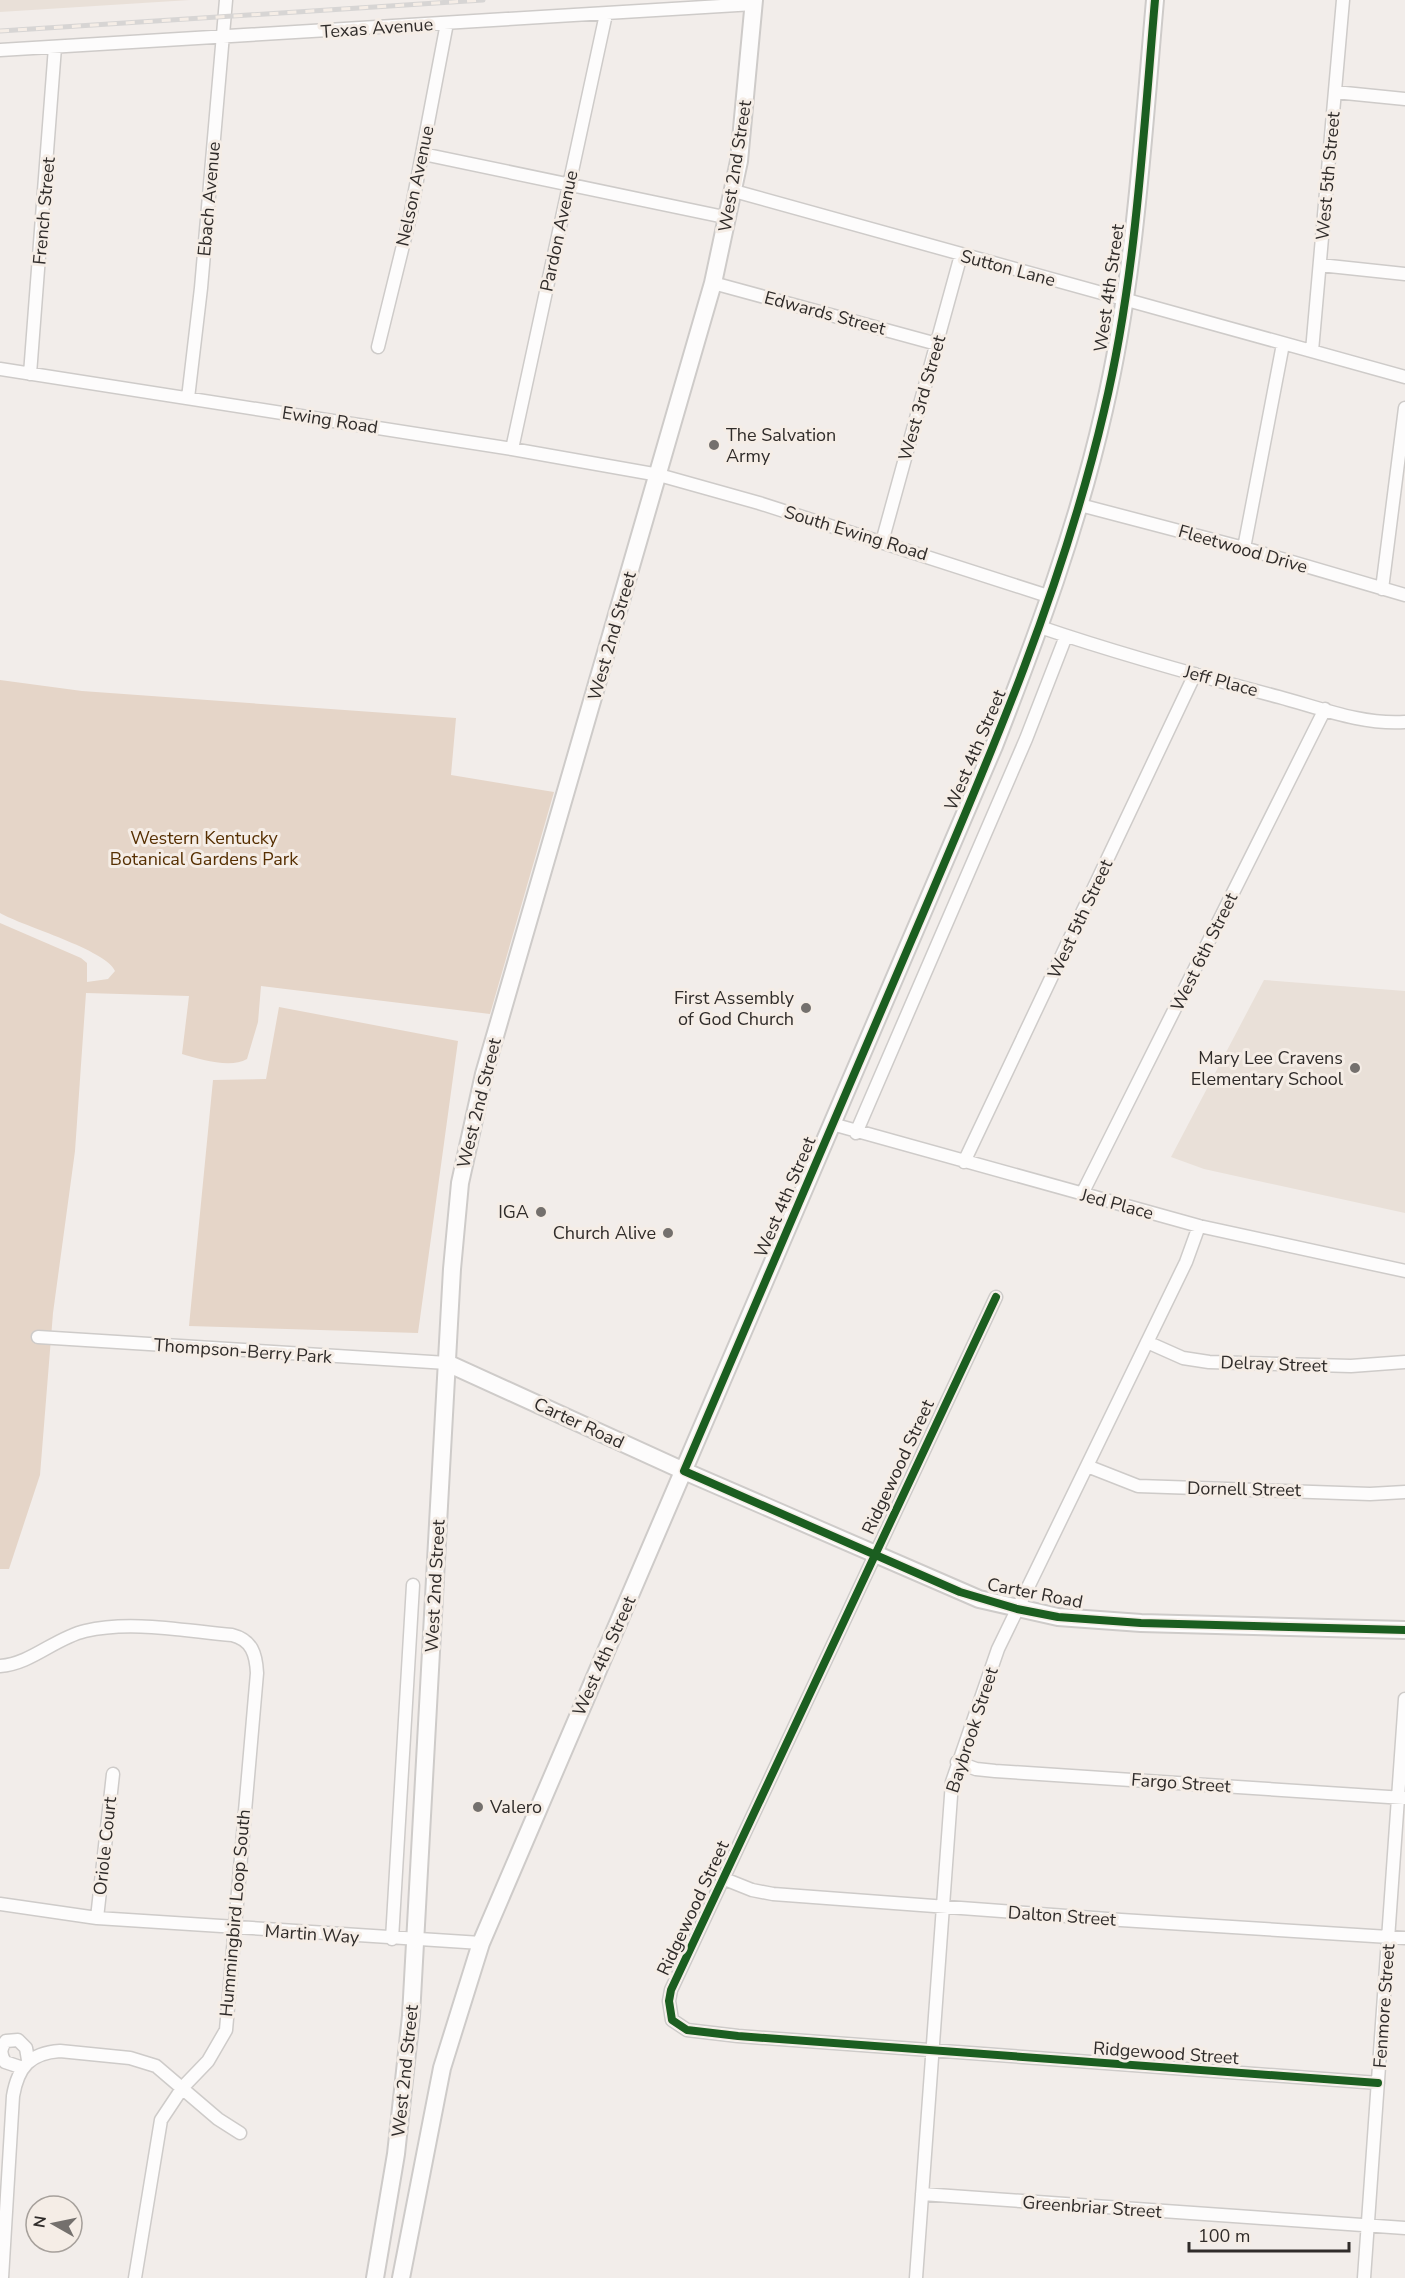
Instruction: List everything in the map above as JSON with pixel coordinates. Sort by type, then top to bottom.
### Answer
[{"type":"main road","name":"West 4th Street","points":[[401,2278],[423,2157],[445,2057],[481,1944],[994,746],[1051,597],[1080,505],[1104,410],[1124,300],[1141,165],[1155,0]]},
{"type":"main road","name":"West 2nd Street","points":[[375,2278],[405,2081],[457,1211],[470,1128],[713,283],[734,191],[754,2]]},
{"type":"main road","name":"Carter Road","points":[[447,1363],[684,1471],[874,1554],[970,1595],[1017,1609],[1058,1617],[1141,1623],[1405,1630]]},
{"type":"street","name":"Ebach Avenue","points":[[188,398],[204,254],[226,0]]},
{"type":"street","name":"West 5th Street","points":[[1312,351],[1343,0]]},
{"type":"street","name":"Texas Avenue","points":[[0,51],[606,14],[754,2]]},
{"type":"street","name":"Pardon Avenue","points":[[512,449],[606,14]]},
{"type":"street","name":"Nelson Avenue","points":[[378,347],[410,217],[447,23]]},
{"type":"street","name":"French Street","points":[[30,374],[55,47]]},
{"type":"street","points":[[1335,92],[1405,99]]},
{"type":"street","points":[[423,154],[729,218]]},
{"type":"street","name":"Sutton Lane","points":[[734,191],[1312,351]]},
{"type":"street","name":"West 3rd Street","points":[[882,542],[962,255]]},
{"type":"street","points":[[1320,266],[1405,274]]},
{"type":"street","name":"Edwards Street","points":[[713,283],[937,344]]},
{"type":"street","points":[[1244,548],[1283,344]]},
{"type":"street","points":[[1312,351],[1405,377]]},
{"type":"street","name":"Ewing Road","points":[[0,369],[512,449],[659,475]]},
{"type":"street","points":[[1382,589],[1405,408]]},
{"type":"street","name":"South Ewing Road","points":[[659,475],[882,542],[1051,597]]},
{"type":"street","name":"Fleetwood Drive","points":[[1080,505],[1244,548],[1405,595]]},
{"type":"street","name":"Jeff Place","points":[[1040,627],[1195,674],[1367,720],[1405,722]]},
{"type":"street","points":[[856,1133],[1026,739],[1066,636]]},
{"type":"street","name":"West 5th Street","points":[[964,1162],[1195,674]]},
{"type":"street","name":"West 6th Street","points":[[1082,1194],[1325,709]]},
{"type":"street","name":"Jed Place","points":[[832,1124],[856,1133],[1199,1226],[1405,1270]]},
{"type":"street","name":"Baybrook Street","points":[[916,2278],[944,1907],[948,1809],[957,1762],[998,1649],[1186,1262],[1199,1226]]},
{"type":"street","name":"Ridgewood Street","points":[[996,1297],[722,1878],[671,1990],[669,2012],[678,2026],[738,2036],[1378,2083]]},
{"type":"street","name":"Thompson-Berry Park","points":[[38,1337],[447,1363]]},
{"type":"street","name":"Delray Street","points":[[1147,1342],[1183,1358],[1209,1362],[1351,1366],[1405,1362]]},
{"type":"street","name":"Dornell Street","points":[[1087,1466],[1138,1486],[1370,1494],[1405,1492]]},
{"type":"street","name":"West 2nd Street","points":[[392,1939],[413,1585]]},
{"type":"street","name":"Hummingbird Loop South","points":[[0,1666],[20,1661],[72,1635],[101,1629],[149,1628],[242,1637],[254,1651],[257,1673],[233,1929],[230,2007],[226,2030],[208,2061],[167,2108],[157,2134],[135,2278]]},
{"type":"street","points":[[411,1628],[432,1632]]},
{"type":"street","name":"Fenmore Street","points":[[1364,2278],[1388,1937],[1401,1798],[1405,1699]]},
{"type":"street","name":"Fargo Street","points":[[957,1762],[976,1769],[995,1771],[1401,1798]]},
{"type":"street","name":"Oriole Court","points":[[98,1918],[113,1774]]},
{"type":"street","name":"Dalton Street","points":[[722,1878],[752,1890],[773,1894],[1405,1938]]},
{"type":"street","name":"Martin Way","points":[[0,1904],[98,1918],[233,1929],[481,1944]]},
{"type":"street","points":[[2,2278],[13,2096],[15,2084],[25,2064],[60,2051],[130,2058],[156,2066],[218,2119],[240,2133]]},
{"type":"street","name":"Greenbriar Street","points":[[922,2194],[1405,2228]]},
{"type":"shaded area","points":[[0,0],[190,0],[0,12]]},
{"type":"shaded area","points":[[1264,980],[1405,991],[1405,1213],[1204,1169],[1171,1157]]},
{"type":"green space","name":"Western Kentucky Botanical Gardens Park","points":[[0,680],[82,691],[456,718],[451,775],[554,792],[490,1014],[261,986],[258,1022],[247,1059],[224,1063],[182,1054],[189,996],[86,993],[75,1151],[53,1313],[40,1475],[9,1569],[0,1569],[0,923],[81,958],[87,963],[87,982],[108,979],[115,971],[109,963],[97,955],[0,913]]},
{"type":"green space","points":[[279,1007],[458,1041],[418,1333],[189,1326],[213,1080],[266,1079]]},
{"type":"railway","points":[[0,31],[483,0]]},
{"type":"cycle path","points":[[1155,0],[1137,207],[1124,310],[1104,411],[1066,547],[1020,679],[994,744],[684,1471],[960,1592],[1017,1609],[1058,1617],[1141,1623],[1405,1630]]},
{"type":"cycle path","points":[[996,1297],[671,1990],[669,2001],[672,2020],[687,2030],[738,2036],[1378,2083]]},
{"type":"place","name":"The Salvation Army","points":[[714,445]]},
{"type":"place","name":"First Assembly of God Church","points":[[806,1008]]},
{"type":"place","name":"Mary Lee Cravens Elementary School","points":[[1355,1068]]},
{"type":"place","name":"IGA","points":[[541,1212]]},
{"type":"place","name":"Church Alive","points":[[668,1233]]},
{"type":"place","name":"Valero","points":[[478,1807]]}]
